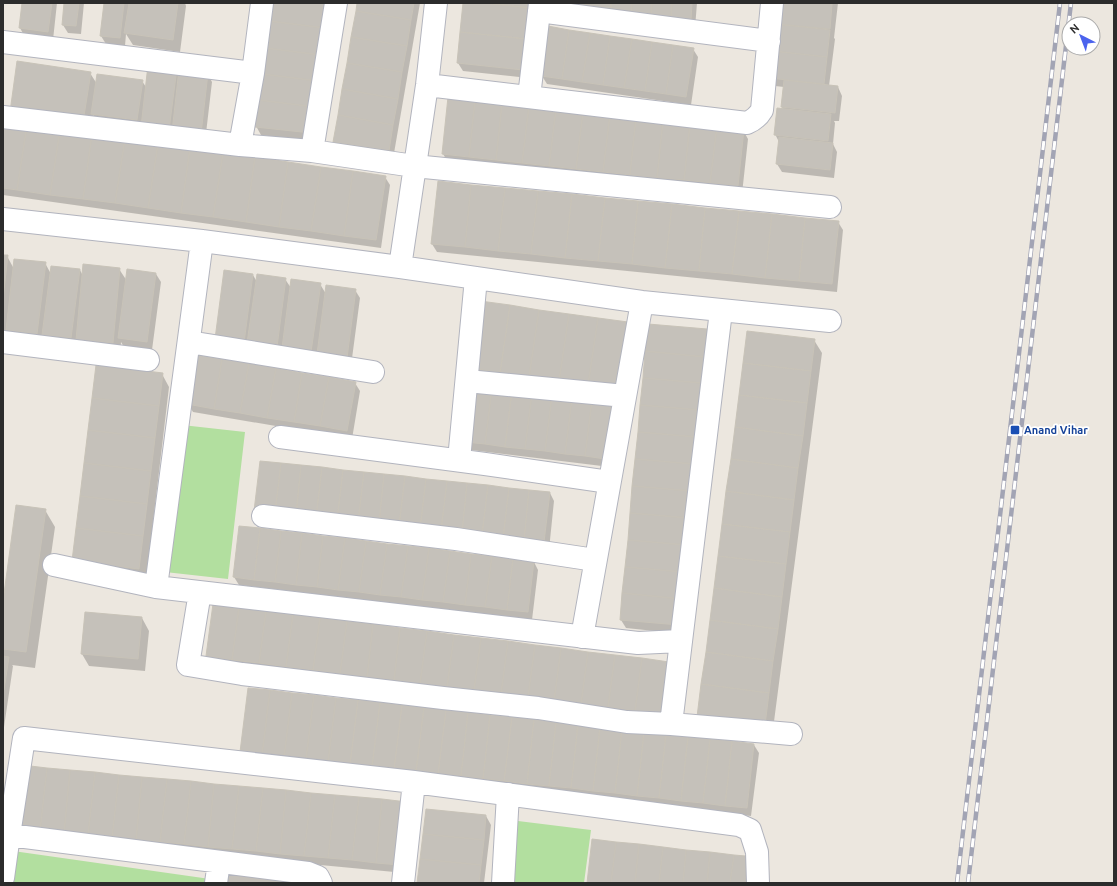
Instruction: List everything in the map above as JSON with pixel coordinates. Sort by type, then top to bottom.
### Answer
[{"type":"street","points":[[240,145],[253,73],[262,3]]},
{"type":"street","points":[[312,151],[336,3]]},
{"type":"street","points":[[400,267],[427,85],[436,3]]},
{"type":"street","points":[[427,85],[747,123],[759,116],[762,110],[772,3]]},
{"type":"street","points":[[529,97],[539,7],[769,42]]},
{"type":"street","points":[[3,42],[253,73]]},
{"type":"street","points":[[3,117],[240,145],[312,151],[414,166],[830,207]]},
{"type":"street","points":[[3,219],[202,241],[400,267],[642,302],[830,321]]},
{"type":"street","points":[[156,587],[202,241]]},
{"type":"street","points":[[459,460],[476,278]]},
{"type":"street","points":[[582,637],[642,302]]},
{"type":"street","points":[[671,724],[721,311]]},
{"type":"street","points":[[3,342],[148,360]]},
{"type":"street","points":[[188,342],[373,372]]},
{"type":"street","points":[[466,381],[625,396]]},
{"type":"street","points":[[280,436],[610,482]]},
{"type":"street","points":[[263,516],[456,539],[595,560]]},
{"type":"street","points":[[54,565],[156,587],[638,643],[681,641]]},
{"type":"street","points":[[200,592],[188,665],[250,675],[538,708],[627,722],[671,724],[791,734]]},
{"type":"street","points":[[3,878],[24,738],[414,782],[739,825],[750,830],[757,852],[758,883]]},
{"type":"street","points":[[403,883],[414,782]]},
{"type":"street","points":[[503,883],[508,794]]},
{"type":"street","points":[[9,835],[308,873],[318,877],[322,883]]},
{"type":"street","points":[[216,883],[219,862]]},
{"type":"green space","points":[[182,425],[245,432],[228,579],[165,572]]},
{"type":"green space","points":[[518,821],[591,830],[584,883],[508,883]]},
{"type":"green space","points":[[13,851],[210,879],[210,883],[9,883]]},
{"type":"building","points":[[22,3],[52,3],[48,32],[19,28]]},
{"type":"building","points":[[64,3],[79,3],[76,26],[62,25]]},
{"type":"building","points":[[104,3],[124,3],[120,38],[100,36]]},
{"type":"building","points":[[129,3],[178,3],[173,40],[124,33]]},
{"type":"building","points":[[271,3],[328,3],[325,28],[269,21]]},
{"type":"building","points":[[357,3],[414,3],[411,20],[356,11]]},
{"type":"building","points":[[463,3],[486,3],[530,8],[527,39],[460,32]]},
{"type":"building","points":[[486,3],[531,3],[530,8]]},
{"type":"building","points":[[571,3],[591,3],[590,13],[570,11]]},
{"type":"building","points":[[591,3],[611,3],[611,14],[590,13]]},
{"type":"building","points":[[611,3],[632,3],[631,16],[611,14]]},
{"type":"building","points":[[632,3],[652,3],[651,17],[631,16]]},
{"type":"building","points":[[652,3],[672,3],[671,19],[651,17]]},
{"type":"building","points":[[672,3],[692,3],[691,20],[671,19]]},
{"type":"building","points":[[778,3],[832,4],[830,29],[776,24]]},
{"type":"building","points":[[356,11],[411,20],[407,46],[351,37]]},
{"type":"building","points":[[269,21],[325,28],[321,55],[265,48]]},
{"type":"building","points":[[776,24],[830,30],[827,57],[773,51]]},
{"type":"building","points":[[548,26],[569,30],[562,79],[541,76]]},
{"type":"building","points":[[569,30],[590,33],[582,82],[562,79]]},
{"type":"building","points":[[460,32],[527,39],[523,70],[457,63]]},
{"type":"building","points":[[590,33],[610,36],[603,85],[582,82]]},
{"type":"building","points":[[610,36],[632,39],[624,88],[603,85]]},
{"type":"building","points":[[351,37],[407,46],[402,72],[347,63]]},
{"type":"building","points":[[632,39],[652,42],[645,91],[624,88]]},
{"type":"building","points":[[652,42],[673,45],[666,94],[645,91]]},
{"type":"building","points":[[673,45],[694,48],[686,97],[666,94]]},
{"type":"building","points":[[265,48],[321,55],[318,81],[262,74]]},
{"type":"building","points":[[773,51],[827,57],[824,84],[769,78]]},
{"type":"building","points":[[17,61],[91,72],[83,122],[10,112]]},
{"type":"building","points":[[347,63],[402,72],[398,99],[342,89]]},
{"type":"building","points":[[148,65],[177,68],[169,130],[141,127]]},
{"type":"building","points":[[179,69],[208,73],[201,134],[172,132]]},
{"type":"building","points":[[97,74],[143,80],[137,120],[91,114]]},
{"type":"building","points":[[262,74],[318,81],[315,107],[259,100]]},
{"type":"building","points":[[784,80],[838,86],[835,113],[781,107]]},
{"type":"building","points":[[342,89],[398,99],[393,125],[338,115]]},
{"type":"building","points":[[448,97],[475,100],[469,157],[442,154]]},
{"type":"building","points":[[259,100],[315,107],[311,133],[255,127]]},
{"type":"building","points":[[475,100],[502,103],[496,160],[469,157]]},
{"type":"building","points":[[502,103],[529,106],[522,163],[496,160]]},
{"type":"building","points":[[529,106],[556,109],[549,166],[522,163]]},
{"type":"building","points":[[777,108],[831,114],[828,141],[774,135]]},
{"type":"building","points":[[556,109],[583,112],[576,169],[549,166]]},
{"type":"building","points":[[583,112],[610,114],[603,172],[576,169]]},
{"type":"building","points":[[610,114],[636,117],[630,175],[603,172]]},
{"type":"building","points":[[338,115],[393,125],[389,151],[333,142]]},
{"type":"building","points":[[636,117],[663,120],[657,178],[630,175]]},
{"type":"building","points":[[663,120],[690,123],[684,180],[657,178]]},
{"type":"building","points":[[3,122],[27,125],[17,190],[3,188]]},
{"type":"building","points":[[690,123],[717,126],[710,183],[684,180]]},
{"type":"building","points":[[27,125],[60,130],[50,195],[17,190]]},
{"type":"building","points":[[717,126],[744,129],[738,186],[710,183]]},
{"type":"building","points":[[60,130],[92,134],[83,199],[50,195]]},
{"type":"building","points":[[92,134],[125,139],[115,203],[83,199]]},
{"type":"building","points":[[779,137],[833,143],[830,170],[776,164]]},
{"type":"building","points":[[125,139],[158,144],[148,208],[115,203]]},
{"type":"building","points":[[158,144],[190,148],[181,213],[148,208]]},
{"type":"building","points":[[190,148],[223,153],[213,217],[181,213]]},
{"type":"building","points":[[223,153],[255,157],[246,222],[213,217]]},
{"type":"building","points":[[255,157],[288,162],[279,227],[246,222]]},
{"type":"building","points":[[288,162],[321,167],[311,231],[279,227]]},
{"type":"building","points":[[321,167],[353,171],[344,236],[311,231]]},
{"type":"building","points":[[353,171],[386,176],[376,240],[344,236]]},
{"type":"building","points":[[438,181],[471,185],[465,247],[431,244]]},
{"type":"building","points":[[471,185],[505,188],[498,251],[465,247]]},
{"type":"building","points":[[505,188],[538,191],[531,254],[498,251]]},
{"type":"building","points":[[538,191],[572,194],[565,258],[531,254]]},
{"type":"building","points":[[572,194],[605,198],[598,261],[565,258]]},
{"type":"building","points":[[605,198],[638,201],[632,264],[598,261]]},
{"type":"building","points":[[638,201],[672,204],[665,268],[632,264]]},
{"type":"building","points":[[672,204],[705,208],[699,271],[665,268]]},
{"type":"building","points":[[705,208],[739,211],[732,274],[699,271]]},
{"type":"building","points":[[739,211],[772,214],[765,278],[732,274]]},
{"type":"building","points":[[772,214],[805,218],[799,281],[765,278]]},
{"type":"building","points":[[805,218],[839,221],[832,284],[799,281]]},
{"type":"building","points":[[3,255],[8,255],[3,299]]},
{"type":"building","points":[[14,259],[46,262],[37,334],[6,330]]},
{"type":"building","points":[[83,264],[120,268],[113,343],[76,340]]},
{"type":"building","points":[[51,266],[80,269],[71,338],[42,335]]},
{"type":"building","points":[[127,269],[156,273],[147,342],[118,338]]},
{"type":"building","points":[[224,270],[253,274],[244,343],[215,339]]},
{"type":"building","points":[[257,274],[286,278],[277,347],[247,343]]},
{"type":"building","points":[[291,279],[321,283],[311,352],[282,348]]},
{"type":"building","points":[[326,285],[356,289],[347,358],[317,354]]},
{"type":"building","points":[[480,301],[510,305],[500,373],[470,368]]},
{"type":"building","points":[[510,305],[539,310],[529,377],[500,373]]},
{"type":"building","points":[[539,310],[569,314],[559,381],[529,377]]},
{"type":"building","points":[[569,314],[598,318],[588,385],[559,381]]},
{"type":"building","points":[[598,318],[628,322],[618,389],[588,385]]},
{"type":"building","points":[[648,324],[707,329],[705,357],[645,351]]},
{"type":"building","points":[[747,331],[815,339],[811,371],[743,363]]},
{"type":"building","points":[[645,351],[705,357],[702,383],[643,378]]},
{"type":"building","points":[[196,355],[222,359],[214,409],[187,404]]},
{"type":"building","points":[[222,359],[249,363],[240,413],[214,409]]},
{"type":"building","points":[[249,363],[276,368],[267,418],[240,413]]},
{"type":"building","points":[[743,363],[811,371],[807,403],[739,395]]},
{"type":"building","points":[[96,365],[163,373],[159,406],[92,398]]},
{"type":"building","points":[[276,368],[302,373],[294,422],[267,418]]},
{"type":"building","points":[[302,373],[329,377],[320,426],[294,422]]},
{"type":"building","points":[[329,377],[356,382],[347,431],[320,426]]},
{"type":"building","points":[[643,378],[702,383],[700,410],[640,405]]},
{"type":"building","points":[[472,386],[492,388],[485,444],[465,442]]},
{"type":"building","points":[[492,388],[512,390],[505,447],[485,444]]},
{"type":"building","points":[[512,390],[532,393],[525,449],[505,447]]},
{"type":"building","points":[[532,393],[552,395],[545,451],[525,449]]},
{"type":"building","points":[[552,395],[572,398],[565,454],[545,451]]},
{"type":"building","points":[[739,395],[807,403],[803,436],[735,427]]},
{"type":"building","points":[[92,398],[159,406],[155,438],[88,430]]},
{"type":"building","points":[[572,398],[592,400],[585,456],[565,454]]},
{"type":"building","points":[[592,400],[612,402],[605,459],[585,456]]},
{"type":"building","points":[[640,405],[700,410],[697,437],[638,432]]},
{"type":"building","points":[[735,427],[803,436],[798,468],[731,459]]},
{"type":"building","points":[[88,430],[155,438],[151,471],[84,463]]},
{"type":"building","points":[[638,432],[697,437],[694,464],[635,459]]},
{"type":"building","points":[[635,459],[694,464],[692,491],[632,486]]},
{"type":"building","points":[[731,459],[798,468],[794,500],[726,491]]},
{"type":"building","points":[[260,461],[281,463],[275,513],[254,511]]},
{"type":"building","points":[[84,463],[151,471],[147,504],[80,496]]},
{"type":"building","points":[[281,463],[301,465],[296,515],[275,513]]},
{"type":"building","points":[[301,465],[322,467],[316,518],[296,515]]},
{"type":"building","points":[[322,467],[343,470],[337,520],[316,518]]},
{"type":"building","points":[[343,470],[364,472],[358,522],[337,520]]},
{"type":"building","points":[[364,472],[384,474],[379,524],[358,522]]},
{"type":"building","points":[[384,474],[405,476],[399,526],[379,524]]},
{"type":"building","points":[[405,476],[426,479],[420,529],[399,526]]},
{"type":"building","points":[[426,479],[447,481],[441,531],[420,529]]},
{"type":"building","points":[[447,481],[467,483],[462,533],[441,531]]},
{"type":"building","points":[[467,483],[488,485],[482,535],[462,533]]},
{"type":"building","points":[[488,485],[509,488],[503,538],[482,535]]},
{"type":"building","points":[[632,486],[692,491],[689,518],[630,513]]},
{"type":"building","points":[[509,488],[529,490],[524,540],[503,538]]},
{"type":"building","points":[[529,490],[550,492],[544,542],[524,540]]},
{"type":"building","points":[[726,491],[794,500],[790,532],[722,524]]},
{"type":"building","points":[[80,496],[147,504],[143,536],[76,528]]},
{"type":"building","points":[[16,505],[46,509],[26,652],[3,649],[3,601]]},
{"type":"building","points":[[630,513],[689,518],[687,545],[628,540]]},
{"type":"building","points":[[722,524],[790,532],[786,564],[718,556]]},
{"type":"building","points":[[239,526],[260,528],[254,580],[233,577]]},
{"type":"building","points":[[76,528],[143,536],[139,569],[72,561]]},
{"type":"building","points":[[260,528],[281,531],[275,582],[254,580]]},
{"type":"building","points":[[281,531],[302,533],[296,585],[275,582]]},
{"type":"building","points":[[302,533],[323,536],[317,587],[296,585]]},
{"type":"building","points":[[323,536],[345,538],[338,590],[317,587]]},
{"type":"building","points":[[345,538],[366,541],[359,592],[338,590]]},
{"type":"building","points":[[628,540],[687,545],[684,572],[625,567]]},
{"type":"building","points":[[366,541],[387,544],[380,595],[359,592]]},
{"type":"building","points":[[387,544],[408,546],[401,597],[380,595]]},
{"type":"building","points":[[408,546],[429,548],[422,600],[401,597]]},
{"type":"building","points":[[429,548],[450,551],[443,602],[422,600]]},
{"type":"building","points":[[450,551],[471,554],[465,605],[443,602]]},
{"type":"building","points":[[471,554],[492,556],[485,607],[465,605]]},
{"type":"building","points":[[492,556],[513,558],[507,610],[485,607]]},
{"type":"building","points":[[718,556],[786,564],[782,597],[714,588]]},
{"type":"building","points":[[513,558],[534,561],[528,612],[507,610]]},
{"type":"building","points":[[625,567],[684,572],[682,599],[622,593]]},
{"type":"building","points":[[714,588],[782,597],[778,629],[710,620]]},
{"type":"building","points":[[622,593],[682,599],[679,625],[620,620]]},
{"type":"building","points":[[213,604],[239,607],[232,660],[206,656]]},
{"type":"building","points":[[239,607],[266,611],[259,663],[232,660]]},
{"type":"building","points":[[266,611],[293,614],[286,667],[259,663]]},
{"type":"building","points":[[85,612],[142,617],[138,659],[81,654]]},
{"type":"building","points":[[293,614],[320,618],[313,670],[286,667]]},
{"type":"building","points":[[320,618],[347,621],[340,674],[313,670]]},
{"type":"building","points":[[710,620],[778,629],[773,661],[706,652]]},
{"type":"building","points":[[347,621],[373,624],[367,677],[340,674]]},
{"type":"building","points":[[373,624],[400,628],[394,680],[367,677]]},
{"type":"building","points":[[400,628],[427,631],[420,684],[394,680]]},
{"type":"building","points":[[427,631],[454,635],[447,687],[420,684]]},
{"type":"building","points":[[454,635],[481,638],[474,690],[447,687]]},
{"type":"building","points":[[481,638],[508,641],[501,694],[474,690]]},
{"type":"building","points":[[508,641],[535,645],[528,697],[501,694]]},
{"type":"building","points":[[535,645],[561,648],[554,701],[528,697]]},
{"type":"building","points":[[561,648],[588,652],[581,704],[554,701]]},
{"type":"building","points":[[588,652],[615,655],[608,707],[581,704]]},
{"type":"building","points":[[706,652],[773,661],[769,693],[701,684]]},
{"type":"building","points":[[615,655],[642,658],[635,711],[608,707]]},
{"type":"building","points":[[3,656],[9,657],[4,690],[3,690]]},
{"type":"building","points":[[642,658],[669,662],[662,714],[635,711]]},
{"type":"building","points":[[701,684],[769,693],[765,725],[697,717]]},
{"type":"building","points":[[248,688],[270,690],[262,755],[240,752]]},
{"type":"building","points":[[270,690],[292,693],[284,757],[262,755]]},
{"type":"building","points":[[292,693],[314,695],[306,759],[284,757]]},
{"type":"building","points":[[314,695],[336,698],[328,762],[306,759]]},
{"type":"building","points":[[336,698],[358,700],[350,764],[328,762]]},
{"type":"building","points":[[358,700],[380,702],[372,767],[350,764]]},
{"type":"building","points":[[380,702],[402,705],[394,769],[372,767]]},
{"type":"building","points":[[402,705],[424,707],[416,772],[394,769]]},
{"type":"building","points":[[424,707],[446,710],[438,774],[416,772]]},
{"type":"building","points":[[446,710],[468,712],[461,776],[438,774]]},
{"type":"building","points":[[468,712],[490,715],[483,779],[461,776]]},
{"type":"building","points":[[490,715],[512,717],[504,781],[483,779]]},
{"type":"building","points":[[512,717],[534,719],[527,784],[504,781]]},
{"type":"building","points":[[534,719],[556,722],[549,786],[527,784]]},
{"type":"building","points":[[556,722],[578,724],[571,788],[549,786]]},
{"type":"building","points":[[578,724],[600,727],[593,791],[571,788]]},
{"type":"building","points":[[600,727],[622,729],[615,793],[593,791]]},
{"type":"building","points":[[622,729],[644,732],[637,796],[615,793]]},
{"type":"building","points":[[644,732],[666,734],[659,798],[637,796]]},
{"type":"building","points":[[666,734],[688,736],[681,801],[659,798]]},
{"type":"building","points":[[688,736],[710,739],[703,803],[681,801]]},
{"type":"building","points":[[710,739],[732,741],[725,806],[703,803]]},
{"type":"building","points":[[732,741],[754,744],[747,808],[725,806]]},
{"type":"building","points":[[22,765],[47,768],[40,831],[16,829]]},
{"type":"building","points":[[47,768],[70,770],[64,833],[40,831]]},
{"type":"building","points":[[70,770],[95,772],[88,835],[64,833]]},
{"type":"building","points":[[95,772],[119,775],[112,838],[88,835]]},
{"type":"building","points":[[119,775],[142,777],[136,840],[112,838]]},
{"type":"building","points":[[142,777],[167,779],[160,842],[136,840]]},
{"type":"building","points":[[167,779],[191,781],[184,844],[160,842]]},
{"type":"building","points":[[191,781],[214,784],[208,847],[184,844]]},
{"type":"building","points":[[214,784],[239,786],[232,849],[208,847]]},
{"type":"building","points":[[239,786],[263,788],[256,851],[232,849]]},
{"type":"building","points":[[263,788],[286,790],[280,854],[256,851]]},
{"type":"building","points":[[286,790],[311,793],[304,856],[280,854]]},
{"type":"building","points":[[311,793],[335,795],[328,858],[304,856]]},
{"type":"building","points":[[335,795],[359,797],[352,860],[328,858]]},
{"type":"building","points":[[359,797],[382,799],[376,863],[352,860]]},
{"type":"building","points":[[382,799],[407,802],[400,865],[376,863]]},
{"type":"building","points":[[426,809],[486,815],[484,840],[423,834]]},
{"type":"building","points":[[423,834],[484,840],[481,865],[420,859]]},
{"type":"building","points":[[592,839],[616,842],[611,883],[587,883]]},
{"type":"building","points":[[616,842],[639,844],[635,883],[611,883]]},
{"type":"building","points":[[639,844],[663,847],[659,883],[635,883]]},
{"type":"building","points":[[663,847],[686,850],[683,883],[659,883]]},
{"type":"building","points":[[686,850],[710,852],[707,883],[683,883]]},
{"type":"building","points":[[710,852],[734,855],[730,883],[707,883]]},
{"type":"building","points":[[734,855],[757,857],[754,883],[730,883]]},
{"type":"building","points":[[420,859],[481,865],[479,883],[417,883]]},
{"type":"building","points":[[227,873],[290,879],[290,883],[226,883]]},
{"type":"railway","points":[[957,883],[1060,3]]},
{"type":"railway","points":[[968,883],[1071,3]]},
{"type":"place","name":"Anand Vihar","points":[[1015,430]]}]
